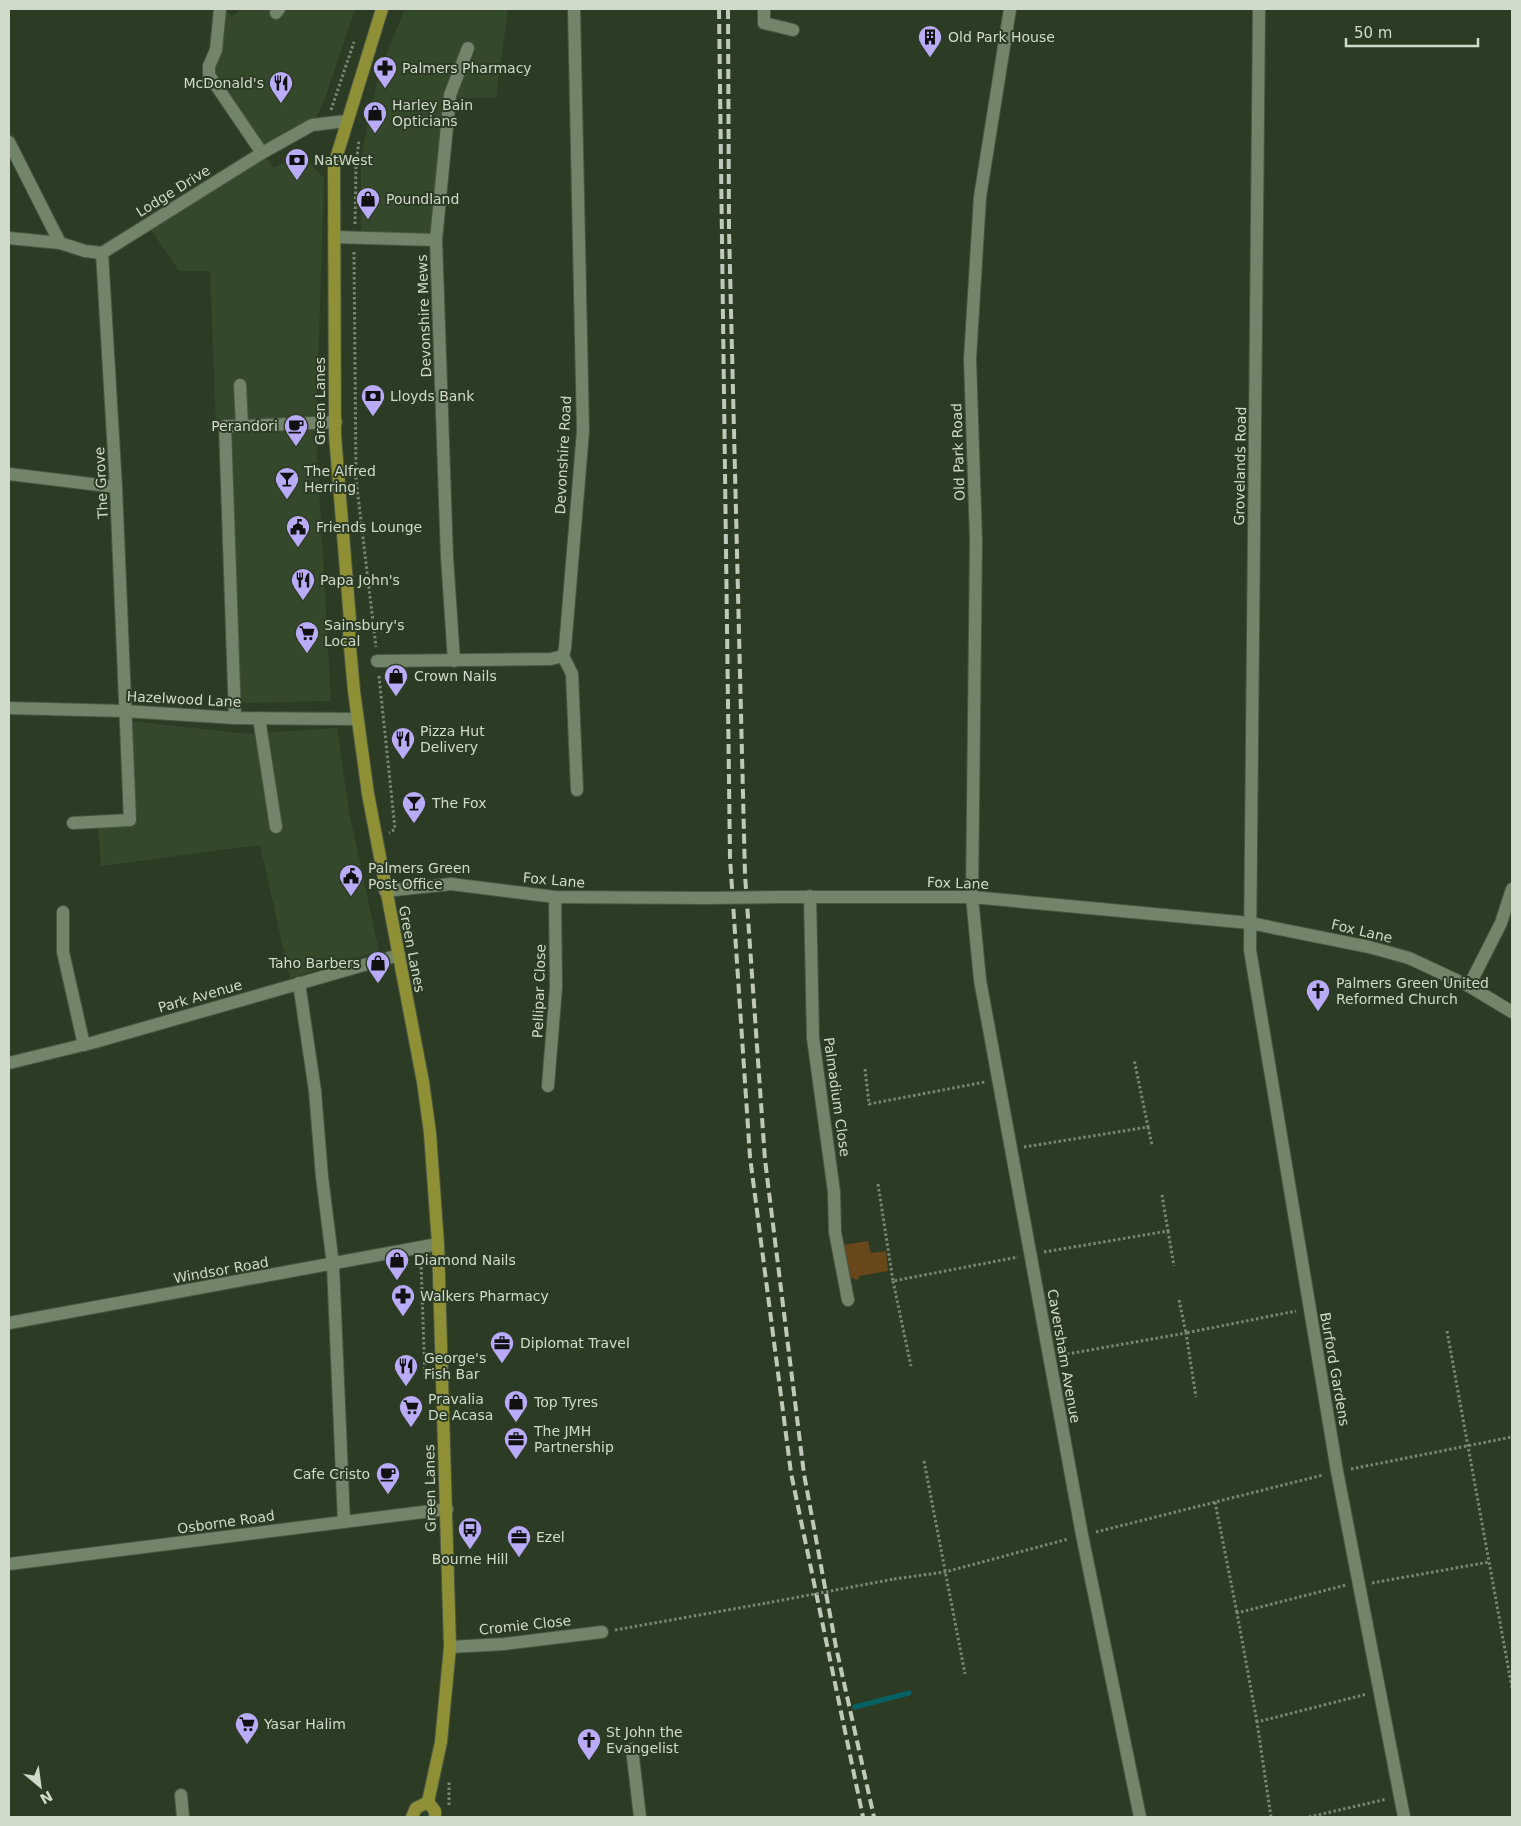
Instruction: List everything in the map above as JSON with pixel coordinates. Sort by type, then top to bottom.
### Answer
[{"type":"main road","name":"Green Lanes","points":[[382,9],[334,165],[337,480],[357,719],[385,891],[424,1090],[430,1134],[438,1244],[450,1647],[441,1742],[428,1802]]},
{"type":"main road","points":[[412,1817],[416,1808],[428,1802],[435,1811],[435,1817]]},
{"type":"street","points":[[220,9],[216,50],[209,66],[209,75],[262,153]]},
{"type":"street","name":"Devonshire Road","points":[[563,656],[583,431],[574,9]]},
{"type":"street","points":[[764,9],[764,24],[793,30]]},
{"type":"street","name":"Old Park Road","points":[[972,898],[976,540],[970,359],[980,197],[1010,9]]},
{"type":"street","name":"Grovelands Road","points":[[1250,923],[1259,9]]},
{"type":"street","name":"Devonshire Mews","points":[[454,661],[447,557],[436,240],[450,95],[468,48]]},
{"type":"street","name":"Lodge Drive","points":[[102,253],[262,153],[312,125],[346,121]]},
{"type":"street","points":[[9,142],[60,242]]},
{"type":"street","name":"Devonshire Mews","points":[[334,237],[436,240]]},
{"type":"street","points":[[9,238],[60,242],[85,251],[102,253]]},
{"type":"street","name":"The Grove","points":[[73,824],[130,820],[116,487],[102,253]]},
{"type":"street","points":[[240,384],[242,426]]},
{"type":"street","points":[[235,718],[224,426],[336,422]]},
{"type":"street","points":[[9,474],[116,487]]},
{"type":"street","points":[[377,661],[551,659],[563,656],[572,674],[577,790]]},
{"type":"street","name":"Hazelwood Lane","points":[[9,708],[126,711],[235,718],[357,719]]},
{"type":"street","points":[[259,718],[276,827]]},
{"type":"street","name":"Fox Lane","points":[[385,891],[451,884],[555,897],[810,896],[972,898],[1250,923],[1368,947],[1409,958],[1469,986],[1512,1012]]},
{"type":"street","points":[[1469,986],[1501,923],[1512,888]]},
{"type":"street","name":"Palmadium Close","points":[[810,896],[813,1038],[834,1192],[835,1232],[848,1300]]},
{"type":"street","name":"Pellipar Close","points":[[548,1086],[556,987],[555,897]]},
{"type":"street","name":"Caversham Avenue","points":[[972,898],[980,980],[1049,1358],[1082,1535],[1140,1817]]},
{"type":"street","points":[[63,912],[63,952],[84,1044]]},
{"type":"street","name":"Burford Gardens","points":[[1250,923],[1250,950],[1338,1471],[1404,1817]]},
{"type":"street","name":"Park Avenue","points":[[9,1063],[84,1044],[398,955]]},
{"type":"street","points":[[299,983],[315,1091],[322,1177],[333,1264],[344,1522]]},
{"type":"street","name":"Windsor Road","points":[[9,1323],[438,1244]]},
{"type":"street","name":"Osborne Road","points":[[9,1564],[447,1508]]},
{"type":"street","name":"Cromie Close","points":[[450,1647],[504,1644],[602,1632]]},
{"type":"street","points":[[632,1749],[640,1817]]},
{"type":"street","points":[[182,1795],[183,1817]]},
{"type":"path","points":[[331,108],[356,36]]},
{"type":"path","points":[[355,234],[356,166],[361,132]]},
{"type":"path","points":[[354,249],[356,479],[393,814]]},
{"type":"path","points":[[1134,1059],[1152,1145]]},
{"type":"path","points":[[865,1068],[869,1104],[998,1079]]},
{"type":"path","points":[[1011,1149],[1148,1127]]},
{"type":"path","points":[[878,1184],[893,1280],[911,1366]]},
{"type":"path","points":[[1162,1195],[1174,1266]]},
{"type":"path","points":[[893,1280],[1168,1230]]},
{"type":"path","points":[[1178,1300],[1186,1333],[1196,1397]]},
{"type":"path","points":[[1049,1358],[1310,1308]]},
{"type":"path","points":[[1447,1331],[1512,1688]]},
{"type":"path","points":[[602,1632],[894,1579],[945,1572],[1082,1535],[1338,1471],[1512,1437]]},
{"type":"path","points":[[924,1461],[965,1674]]},
{"type":"path","points":[[1214,1502],[1257,1722],[1271,1817]]},
{"type":"path","points":[[1237,1613],[1359,1584],[1489,1562]]},
{"type":"path","points":[[1257,1722],[1380,1691]]},
{"type":"path","points":[[1310,1817],[1400,1796]]},
{"type":"shaded area","points":[[226,9],[231,17],[242,9],[355,9],[324,101],[312,125],[262,153],[209,75]]},
{"type":"shaded area","points":[[405,9],[508,9],[496,98],[447,98],[433,235],[361,234],[361,159],[368,122],[380,70]]},
{"type":"shaded area","points":[[262,153],[274,168],[301,154],[324,178],[316,433],[331,701],[240,703],[224,426],[216,426],[210,271],[179,271],[147,224]]},
{"type":"shaded area","points":[[130,721],[248,734],[337,728],[349,812],[379,951],[290,978],[260,845],[101,866],[98,823],[130,819]]},
{"type":"shaded area","points":[[868,1241],[871,1253],[886,1251],[888,1271],[859,1276],[858,1280],[848,1277],[841,1248],[844,1245]]},
{"type":"waterway","points":[[855,1707],[909,1693]]},
{"type":"railway","points":[[719,9],[730,858],[750,1157],[791,1473],[863,1817]]},
{"type":"railway","points":[[728,9],[729,230],[745,875],[765,1160],[804,1474],[836,1647],[874,1817]]},
{"type":"place","name":"Old Park House","points":[[930,58]]},
{"type":"place","name":"Palmers Pharmacy","points":[[385,89]]},
{"type":"place","name":"McDonald's","points":[[281,104]]},
{"type":"place","name":"Harley Bain Opticians","points":[[375,134]]},
{"type":"place","name":"NatWest","points":[[297,181]]},
{"type":"place","name":"Poundland","points":[[368,220]]},
{"type":"place","name":"Lloyds Bank","points":[[373,417]]},
{"type":"place","name":"Perandori","points":[[296,447]]},
{"type":"place","name":"The Alfred Herring","points":[[287,500]]},
{"type":"place","name":"Friends Lounge","points":[[298,548]]},
{"type":"place","name":"Papa John's","points":[[303,601]]},
{"type":"place","name":"Sainsbury's Local","points":[[307,654]]},
{"type":"place","name":"Crown Nails","points":[[396,697]]},
{"type":"place","name":"Pizza Hut Delivery","points":[[403,760]]},
{"type":"place","name":"The Fox","points":[[414,824]]},
{"type":"place","name":"Palmers Green Post Office","points":[[351,897]]},
{"type":"place","name":"Taho Barbers","points":[[378,984]]},
{"type":"place","name":"Palmers Green United Reformed Church","points":[[1318,1012]]},
{"type":"place","name":"Diamond Nails","points":[[397,1281]]},
{"type":"place","name":"Walkers Pharmacy","points":[[403,1317]]},
{"type":"place","name":"Diplomat Travel","points":[[502,1364]]},
{"type":"place","name":"George's Fish Bar","points":[[406,1387]]},
{"type":"place","name":"Top Tyres","points":[[516,1423]]},
{"type":"place","name":"Pravalia De Acasa","points":[[411,1428]]},
{"type":"place","name":"The JMH Partnership","points":[[516,1460]]},
{"type":"place","name":"Cafe Cristo","points":[[388,1495]]},
{"type":"place","name":"Bourne Hill","points":[[470,1550]]},
{"type":"place","name":"Ezel","points":[[519,1558]]},
{"type":"place","name":"Yasar Halim","points":[[247,1745]]},
{"type":"place","name":"St John the Evangelist","points":[[589,1761]]}]
